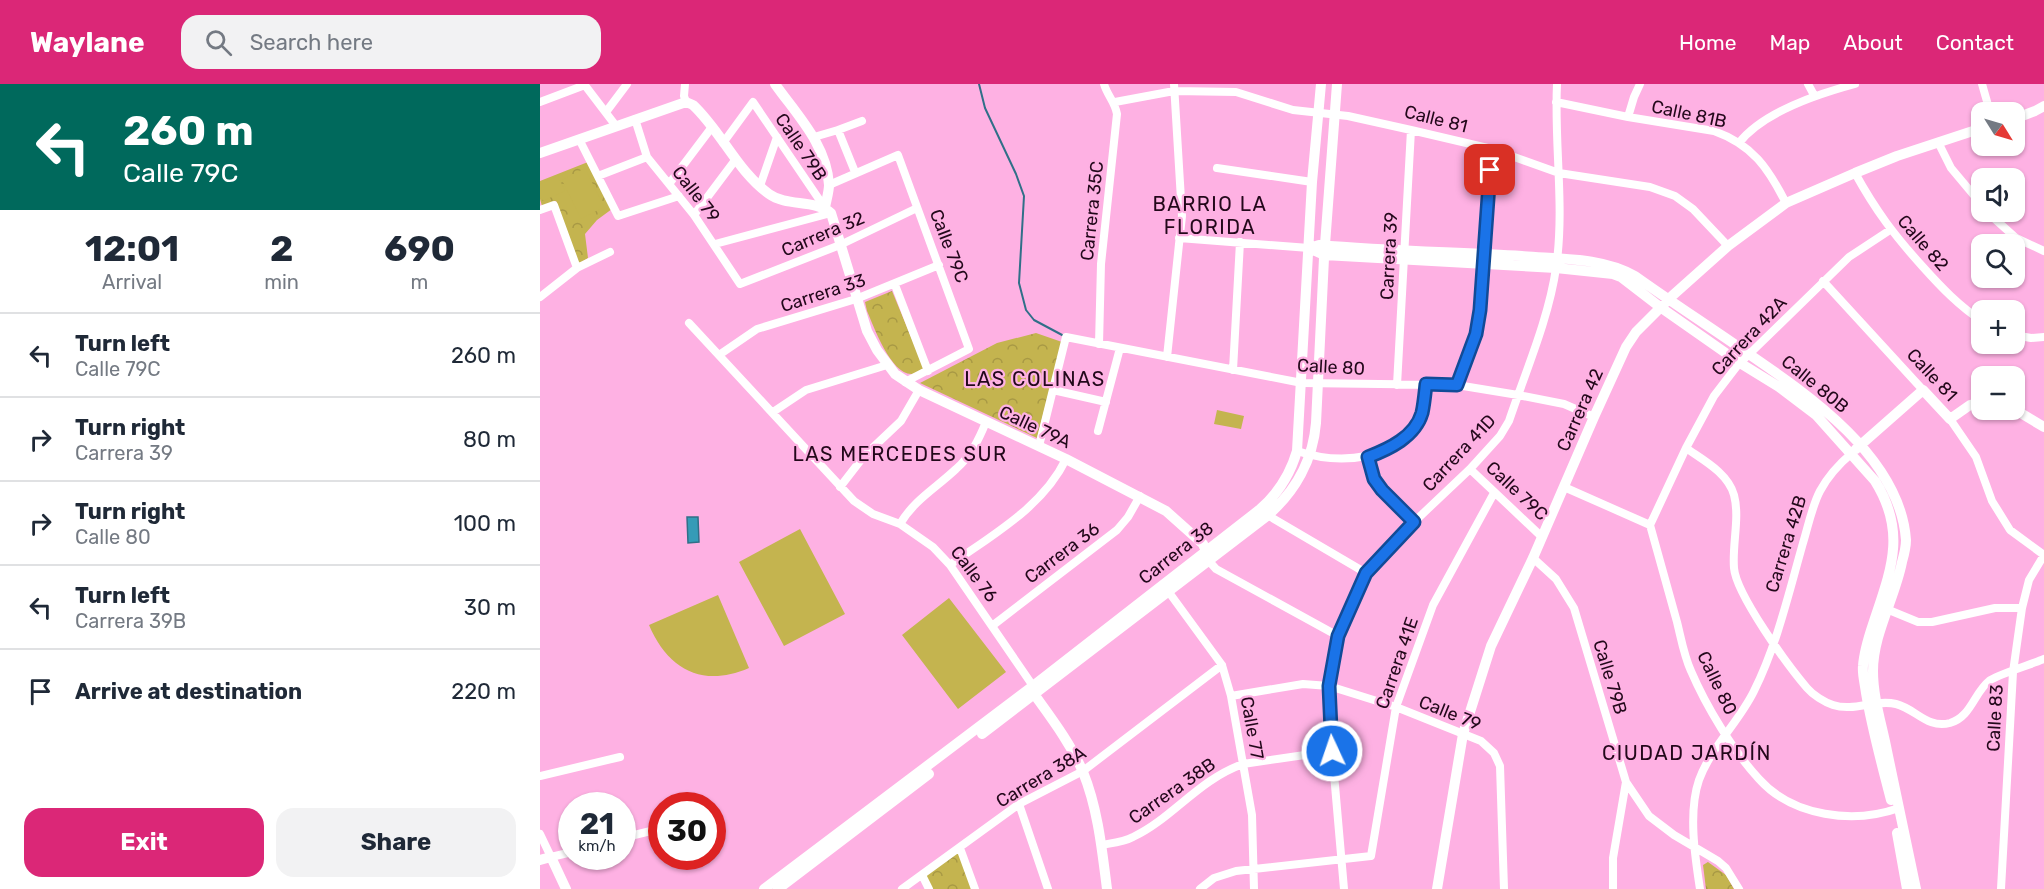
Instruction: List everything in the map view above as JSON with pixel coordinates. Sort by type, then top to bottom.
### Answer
[{"type":"main road","points":[[540,153],[686,102],[696,108],[736,159],[774,198],[828,211],[829,186],[822,156],[814,137],[775,84]]},
{"type":"main road","name":"Carrera 38","points":[[1263,513],[1286,479],[1297,451],[1312,182],[1321,84]]},
{"type":"main road","name":"Carrera 38","points":[[778,889],[1208,555],[1286,498],[1296,484],[1315,440],[1324,250],[1337,84]]},
{"type":"main road","points":[[2025,115],[2044,106]]},
{"type":"main road","name":"Carrera 42","points":[[1437,889],[1463,734],[1491,646],[1533,558],[1626,347],[1636,332],[1664,303],[1728,246],[1786,204],[1855,173],[1971,132]]},
{"type":"main road","name":"Calle 79A","points":[[828,211],[867,330],[887,365],[904,382],[1140,496],[1166,511],[1208,555]]},
{"type":"main road","name":"Calle 80B","points":[[1309,248],[1319,245],[1324,250],[1608,264],[1618,267],[1635,276],[1664,303],[1740,363],[1779,387],[1856,449]]},
{"type":"main road","name":"Calle 80B","points":[[1664,303],[1748,354],[1824,408],[1856,449],[1891,487],[1902,515],[1906,542],[1899,577],[1883,608],[1874,661],[1873,705],[1916,889]]},
{"type":"main road","name":"Calle 81","points":[[1923,390],[1950,419]]},
{"type":"main road","name":"Carrera 42B","points":[[1856,449],[1923,390]]},
{"type":"main road","points":[[1950,419],[1971,405]]},
{"type":"main road","points":[[2025,416],[2044,427]]},
{"type":"main road","name":"Carrera 38","points":[[764,889],[1168,591],[1208,555]]},
{"type":"main road","name":"Calle 76","points":[[1034,690],[1083,771],[1093,798],[1107,889]]},
{"type":"main road","name":"Calle 80B","points":[[1896,809],[1907,889]]},
{"type":"main road","points":[[545,858],[566,889]]},
{"type":"street","points":[[606,112],[627,84]]},
{"type":"street","points":[[685,84],[683,90],[686,102]]},
{"type":"street","points":[[1104,84],[1106,92],[1115,102]]},
{"type":"street","name":"Carrera 41D","points":[[1344,889],[1329,686],[1338,636],[1366,573],[1414,522],[1470,469],[1500,436],[1509,421],[1552,294],[1557,263],[1559,173],[1557,84]]},
{"type":"street","points":[[1628,117],[1640,84]]},
{"type":"street","points":[[1808,84],[1814,95]]},
{"type":"street","points":[[1739,142],[1756,125],[1814,95],[1855,84]]},
{"type":"street","points":[[1982,84],[1987,102]]},
{"type":"street","points":[[540,102],[585,85],[616,126]]},
{"type":"street","points":[[1167,357],[1179,238],[1181,190],[1174,87]]},
{"type":"street","name":"Calle 81","points":[[1115,102],[1174,87],[1236,92],[1293,110],[1336,114],[1411,130],[1491,149],[1559,173],[1650,187],[1675,196],[1694,209],[1728,246]]},
{"type":"street","name":"Calle 79B","points":[[723,143],[753,102],[828,211]]},
{"type":"street","name":"Carrera 35C","points":[[1098,344],[1101,264],[1117,114],[1115,102]]},
{"type":"street","name":"Calle 81B","points":[[1556,102],[1714,131],[1739,142],[1764,165],[1786,204]]},
{"type":"street","name":"Calle 79","points":[[635,119],[647,157],[694,215],[741,284]]},
{"type":"street","points":[[814,137],[862,121]]},
{"type":"street","points":[[669,184],[712,128]]},
{"type":"street","name":"Calle 79B","points":[[838,130],[855,172]]},
{"type":"street","name":"Carrera 39","points":[[1397,385],[1411,130]]},
{"type":"street","points":[[760,186],[777,137]]},
{"type":"street","points":[[579,139],[618,216],[679,196]]},
{"type":"street","points":[[1938,142],[1951,168],[1971,193]]},
{"type":"street","points":[[1457,385],[1476,334],[1484,259],[1491,149]]},
{"type":"street","name":"Calle 79C","points":[[855,172],[898,155],[939,265],[969,349],[928,371]]},
{"type":"street","points":[[598,176],[647,157]]},
{"type":"street","points":[[694,215],[736,159]]},
{"type":"street","points":[[1217,168],[1312,182]]},
{"type":"street","points":[[829,186],[855,172]]},
{"type":"street","name":"Calle 82","points":[[1855,173],[1872,205],[1890,230],[1943,288],[1971,312]]},
{"type":"street","points":[[540,210],[554,205],[577,268]]},
{"type":"street","name":"Carrera 32","points":[[741,284],[840,245],[917,208]]},
{"type":"street","points":[[715,244],[828,211]]},
{"type":"street","points":[[1998,222],[2016,238],[2044,251]]},
{"type":"street","name":"Carrera 42A","points":[[1650,525],[1686,448],[1714,396],[1740,363],[1849,257],[1890,230]]},
{"type":"street","name":"Calle 80B","points":[[1179,238],[1309,248]]},
{"type":"street","points":[[1233,370],[1240,242]]},
{"type":"street","points":[[540,297],[577,268],[610,252]]},
{"type":"street","name":"Carrera 33","points":[[719,355],[757,329],[856,299],[895,285],[939,265]]},
{"type":"street","name":"Calle 81","points":[[1823,281],[1923,390]]},
{"type":"street","points":[[895,285],[928,371],[904,382]]},
{"type":"street","name":"Calle 76","points":[[688,323],[773,412],[840,487],[873,514],[900,524],[933,547],[950,565],[1034,690]]},
{"type":"street","name":"Calle 80","points":[[1053,390],[1066,337],[1302,383],[1457,385],[1518,394],[1564,404],[1594,417]]},
{"type":"street","points":[[2025,337],[2044,337]]},
{"type":"street","points":[[1098,432],[1120,348]]},
{"type":"street","points":[[773,412],[806,390],[887,365]]},
{"type":"street","points":[[1297,451],[1316,457],[1368,457],[1390,449],[1406,437],[1421,415],[1426,384]]},
{"type":"street","points":[[840,487],[864,456],[901,421],[919,390]]},
{"type":"street","points":[[1039,446],[1053,390],[1106,402]]},
{"type":"street","name":"Calle 81","points":[[1950,419],[1977,457],[1992,501],[2010,530],[2044,555]]},
{"type":"street","points":[[900,524],[916,502],[968,457],[986,422]]},
{"type":"street","points":[[1686,448],[1722,474],[1734,494],[1736,514],[1734,570],[1740,589],[1773,643],[1808,689],[1820,698],[1833,705],[1852,708],[1896,704],[1929,723],[1940,725],[1954,722],[1968,711],[1990,679],[2044,659]]},
{"type":"street","name":"Carrera 42B","points":[[1773,643],[1818,494],[1835,469],[1856,449]]},
{"type":"street","points":[[1368,457],[1374,479],[1414,522]]},
{"type":"street","points":[[950,565],[1040,497],[1056,477],[1066,459]]},
{"type":"street","name":"Calle 79C","points":[[1470,469],[1542,537]]},
{"type":"street","points":[[1564,487],[1650,525]]},
{"type":"street","name":"Carrera 41E","points":[[1342,859],[1371,856],[1396,707],[1433,605],[1494,493]]},
{"type":"street","name":"Carrera 36","points":[[992,626],[1117,530],[1128,517],[1140,496]]},
{"type":"street","points":[[1263,513],[1366,573]]},
{"type":"street","name":"Calle 80","points":[[1650,525],[1690,669],[1726,736]]},
{"type":"street","name":"Calle 79A","points":[[1208,555],[1216,569],[1338,636]]},
{"type":"street","name":"Calle 83","points":[[2001,889],[2013,672],[2022,608],[2029,580],[2044,555]]},
{"type":"street","name":"Calle 79B","points":[[1533,558],[1556,579],[1574,608],[1626,782],[1613,858],[1613,889]]},
{"type":"street","name":"Calle 77","points":[[1168,591],[1222,665],[1231,696],[1252,815],[1254,889]]},
{"type":"street","points":[[1883,608],[1918,622],[1932,622],[1995,608],[2022,608]]},
{"type":"street","name":"Calle 80","points":[[1700,889],[1693,846],[1695,799],[1699,781],[1712,756],[1755,690],[1773,643]]},
{"type":"street","name":"Carrera 38A","points":[[902,889],[1019,804],[1083,771],[1222,665]]},
{"type":"street","points":[[1231,696],[1303,684],[1329,686]]},
{"type":"street","name":"Calle 79","points":[[1329,686],[1396,707],[1481,741],[1494,753],[1500,766],[1504,889]]},
{"type":"street","points":[[1726,736],[1760,780],[1782,798],[1808,810],[1836,816],[1865,816],[1896,809]]},
{"type":"street","name":"Carrera 38B","points":[[1101,845],[1134,837],[1214,777],[1243,764],[1332,751]]},
{"type":"street","points":[[540,776],[620,757]]},
{"type":"street","points":[[1626,782],[1649,816],[1726,867],[1739,889]]},
{"type":"street","points":[[1019,804],[1048,889]]},
{"type":"street","points":[[540,834],[545,858]]},
{"type":"street","points":[[960,848],[975,889]]},
{"type":"street","points":[[1200,889],[1225,873],[1342,859]]},
{"type":"street","points":[[922,875],[929,889]]},
{"type":"green space","points":[[588,162],[612,209],[597,220],[585,234],[588,258],[579,264],[556,201],[542,206],[540,181]]},
{"type":"green space","points":[[585,168],[604,207],[581,219],[562,180]]},
{"type":"green space","points":[[558,176],[565,191],[543,201],[540,195],[540,184]]},
{"type":"green space","points":[[892,291],[924,368],[912,374],[904,372],[890,359],[867,311],[865,302]]},
{"type":"green space","points":[[1036,333],[1062,342],[1037,438],[920,383],[997,343]]},
{"type":"green space","points":[[1217,410],[1244,416],[1241,429],[1214,424]]},
{"type":"green space","points":[[800,529],[845,614],[784,646],[739,562]]},
{"type":"green space","points":[[718,595],[749,668],[732,674],[702,675],[677,664],[666,654],[649,625]]},
{"type":"green space","points":[[949,598],[1006,672],[958,709],[902,635]]},
{"type":"green space","points":[[960,848],[975,889],[929,889],[922,875]]},
{"type":"green space","points":[[1708,862],[1726,875],[1734,889],[1706,889],[1703,865]]},
{"type":"water","points":[[687,517],[698,517],[699,542],[688,543]]},
{"type":"waterway","points":[[979,84],[985,108],[1024,196],[1019,283],[1026,310],[1034,320],[1064,336]]},
{"type":"district","name":"BARRIO LA FLORIDA","points":[[1210,216]]},
{"type":"district","name":"LAS COLINAS","points":[[1035,379]]},
{"type":"district","name":"LAS MERCEDES SUR","points":[[900,454]]},
{"type":"district","name":"CIUDAD JARDÍN","points":[[1687,753]]},
{"type":"route","points":[[1332,751],[1329,686],[1338,636],[1366,573],[1414,522],[1374,479],[1368,457],[1390,449],[1406,437],[1421,415],[1426,384],[1457,385],[1476,334],[1480,310],[1490,170]]}]
